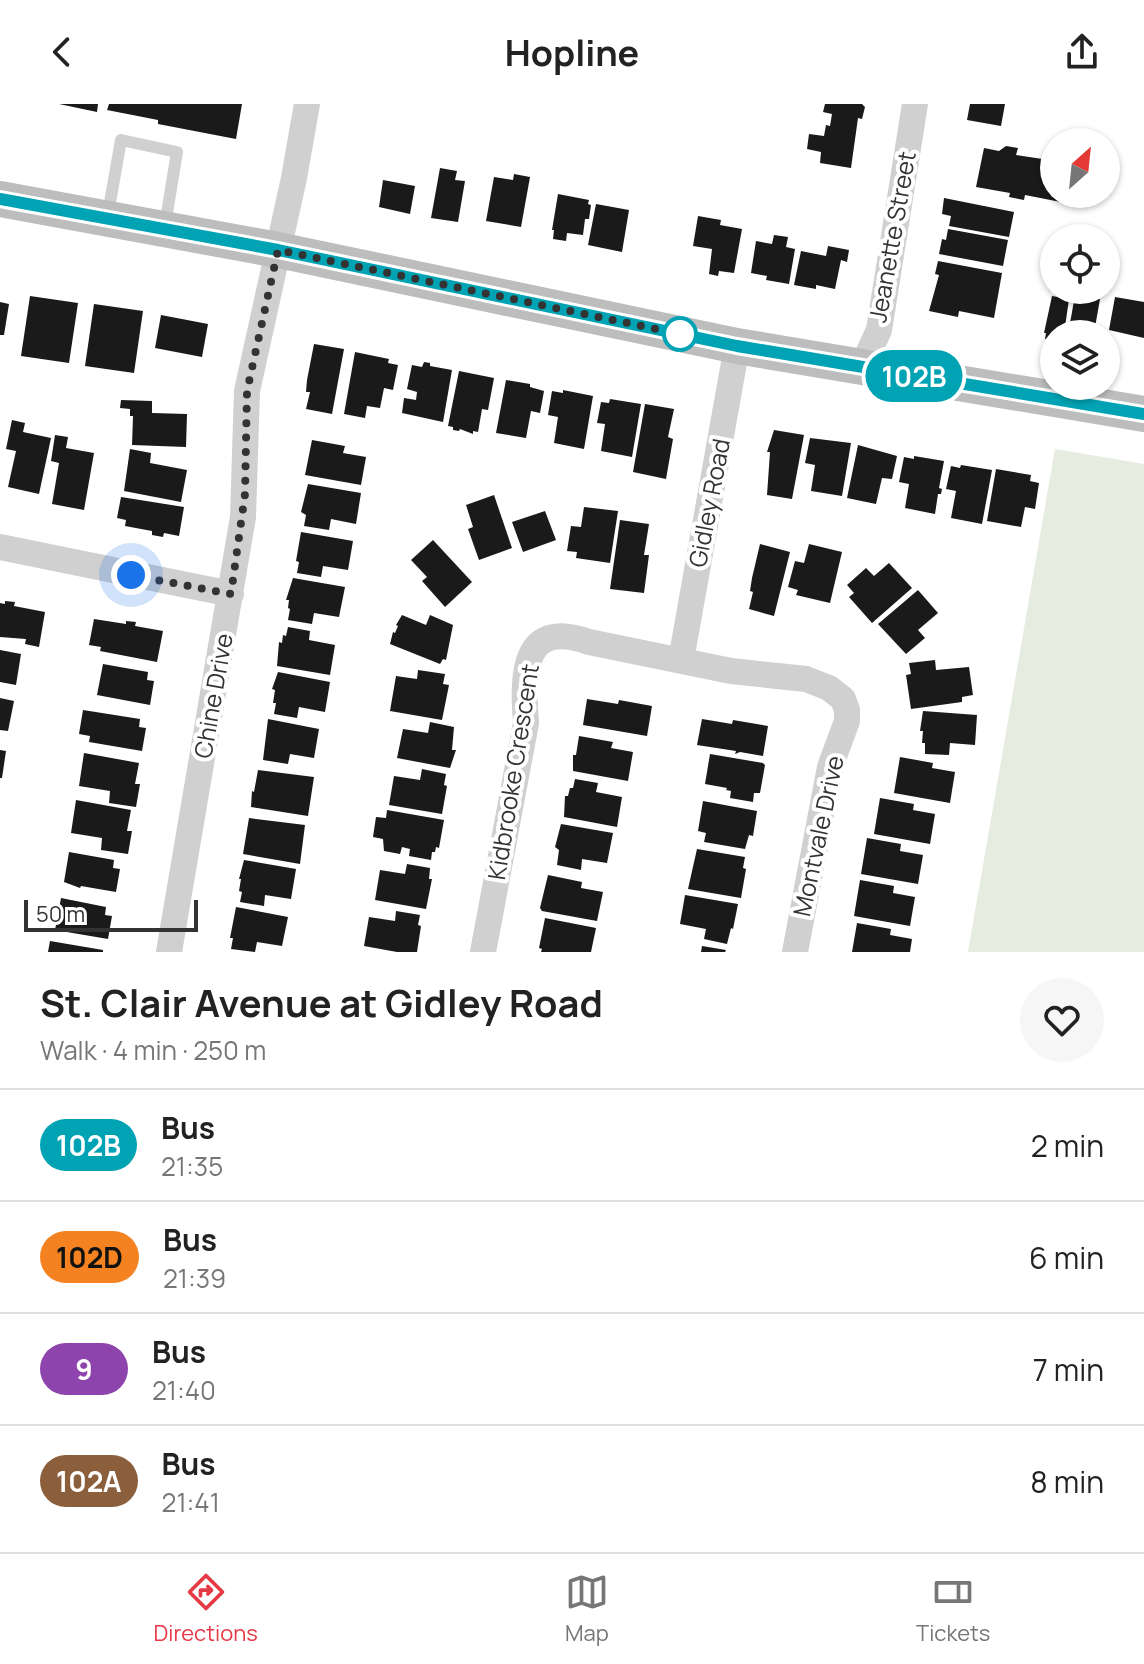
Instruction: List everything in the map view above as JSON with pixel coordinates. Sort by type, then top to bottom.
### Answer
[{"type":"main road","points":[[0,199],[278,250],[737,346],[1144,414]]},
{"type":"street","name":"Chine Drive","points":[[169,952],[244,505],[247,391],[307,104]]},
{"type":"street","name":"Jeanette Street","points":[[862,367],[879,330],[915,104]]},
{"type":"street","name":"Gidley Road","points":[[681,660],[737,346]]},
{"type":"street","points":[[0,547],[231,594]]},
{"type":"street","name":"Kidbrooke Crescent","points":[[483,952],[526,723],[523,690],[534,648],[548,636],[569,635],[589,642],[681,660]]},
{"type":"street","name":"Montvale Drive","points":[[681,660],[731,671],[819,683],[838,693],[847,710],[847,721],[830,767],[795,952]]},
{"type":"lane","points":[[107,218],[121,140],[177,152],[164,228]]},
{"type":"shaded area","points":[[1055,449],[1144,464],[1144,952],[968,952]]},
{"type":"building","points":[[59,104],[98,104],[97,112]]},
{"type":"building","points":[[109,104],[242,104],[236,139],[158,124],[158,120],[107,110]]},
{"type":"building","points":[[825,104],[862,104],[865,107],[862,119],[858,118],[851,168],[820,163],[821,152],[807,149],[809,134],[824,136],[826,125],[830,126],[832,114],[823,112]]},
{"type":"building","points":[[970,104],[1005,104],[1001,126],[967,120]]},
{"type":"building","points":[[1006,146],[1018,148],[1016,155],[1040,159],[1040,198],[1025,195],[1024,200],[1009,197],[1010,193],[976,187],[984,148],[999,151]]},
{"type":"building","points":[[440,168],[457,171],[455,180],[465,181],[458,222],[431,218]]},
{"type":"building","points":[[514,174],[530,177],[521,227],[486,221],[494,177],[513,180]]},
{"type":"building","points":[[383,180],[415,186],[410,214],[379,207]]},
{"type":"building","points":[[558,194],[589,200],[589,219],[585,219],[583,235],[567,233],[566,241],[553,239]]},
{"type":"building","points":[[944,198],[1014,212],[1009,237],[949,226],[951,216],[942,214]]},
{"type":"building","points":[[596,204],[629,210],[622,252],[588,245]]},
{"type":"building","points":[[698,216],[721,220],[720,225],[742,229],[734,273],[719,271],[718,276],[709,274],[712,249],[693,246]]},
{"type":"building","points":[[948,229],[1008,240],[1003,266],[939,254]]},
{"type":"building","points":[[774,235],[788,237],[786,247],[795,249],[789,284],[766,280],[767,276],[751,273],[756,241],[772,244]]},
{"type":"building","points":[[828,246],[849,250],[847,262],[841,260],[835,289],[794,285],[801,251],[826,256]]},
{"type":"building","points":[[938,261],[1002,273],[994,318],[959,311],[958,317],[929,311],[939,275],[935,274]]},
{"type":"building","points":[[30,296],[78,303],[69,363],[21,356]]},
{"type":"building","points":[[1120,298],[1144,302],[1144,338],[1120,333],[1120,320],[1111,320],[1114,304],[1120,304]]},
{"type":"building","points":[[0,302],[9,304],[4,335],[0,335]]},
{"type":"building","points":[[94,304],[143,311],[134,373],[85,366]]},
{"type":"building","points":[[1050,304],[1068,304],[1066,320],[1047,320]]},
{"type":"building","points":[[1073,304],[1099,304],[1096,320],[1071,320]]},
{"type":"building","points":[[161,315],[208,324],[202,357],[155,348]]},
{"type":"building","points":[[314,344],[344,349],[332,414],[306,409],[310,392],[306,392],[307,380]]},
{"type":"building","points":[[355,352],[389,359],[388,363],[398,365],[393,390],[384,388],[380,408],[367,406],[365,418],[344,414]]},
{"type":"building","points":[[424,362],[452,370],[443,422],[402,413],[404,398],[416,400],[417,392],[407,389],[412,365],[422,367]]},
{"type":"building","points":[[459,371],[494,378],[488,410],[482,409],[478,432],[473,431],[473,434],[448,426]]},
{"type":"building","points":[[506,380],[530,384],[530,387],[544,391],[540,413],[531,411],[526,438],[496,433]]},
{"type":"building","points":[[563,390],[593,396],[584,449],[554,443],[558,417],[548,415],[552,391],[563,393]]},
{"type":"building","points":[[610,399],[641,404],[632,457],[601,451],[605,424],[597,423],[601,402],[609,403]]},
{"type":"building","points":[[121,400],[152,401],[152,413],[187,414],[186,447],[132,445],[133,416],[130,416],[130,409],[120,408]]},
{"type":"building","points":[[645,404],[674,409],[668,437],[673,439],[666,479],[633,472]]},
{"type":"building","points":[[12,420],[25,423],[23,432],[51,438],[39,494],[8,487],[16,451],[6,449]]},
{"type":"building","points":[[774,430],[804,435],[792,499],[767,495],[770,452],[767,452]]},
{"type":"building","points":[[55,435],[68,437],[66,448],[94,453],[84,510],[52,504],[59,463],[51,461]]},
{"type":"building","points":[[810,438],[851,443],[842,496],[811,491],[815,465],[805,463]]},
{"type":"building","points":[[312,440],[345,446],[343,453],[366,457],[361,485],[305,475]]},
{"type":"building","points":[[858,445],[897,456],[892,479],[882,478],[876,504],[847,498]]},
{"type":"building","points":[[130,449],[151,453],[150,463],[187,470],[181,502],[124,491]]},
{"type":"building","points":[[914,456],[944,461],[939,488],[942,489],[938,494],[935,514],[905,508],[909,484],[899,482],[904,457],[914,459]]},
{"type":"building","points":[[961,465],[992,470],[982,524],[951,518],[956,491],[946,489],[951,466],[960,468]]},
{"type":"building","points":[[996,469],[1031,475],[1030,481],[1039,483],[1035,509],[1025,507],[1021,527],[987,521]]},
{"type":"building","points":[[308,484],[361,493],[356,524],[331,519],[329,530],[304,526],[306,515],[301,512]]},
{"type":"building","points":[[494,495],[512,548],[479,560],[468,529],[473,527],[466,505]]},
{"type":"building","points":[[121,497],[184,507],[179,536],[164,533],[163,537],[152,535],[152,531],[125,526],[126,520],[117,518]]},
{"type":"building","points":[[584,507],[618,511],[610,563],[576,558],[577,552],[567,551],[571,526],[581,527]]},
{"type":"building","points":[[545,511],[556,540],[523,552],[512,522]]},
{"type":"building","points":[[620,520],[649,524],[644,555],[649,555],[644,593],[610,589]]},
{"type":"building","points":[[301,532],[353,541],[348,570],[323,566],[321,577],[297,573]]},
{"type":"building","points":[[433,540],[472,582],[445,607],[422,581],[427,577],[411,560]]},
{"type":"building","points":[[760,544],[790,552],[774,616],[749,609]]},
{"type":"building","points":[[809,544],[842,552],[830,603],[796,595],[798,590],[788,587],[795,561],[804,563]]},
{"type":"building","points":[[889,563],[912,588],[872,623],[849,597],[854,593],[847,585],[866,568],[874,576]]},
{"type":"building","points":[[293,578],[345,587],[339,617],[314,613],[312,624],[288,620],[290,609],[289,600],[286,600]]},
{"type":"building","points":[[918,590],[938,613],[918,630],[925,638],[906,654],[878,624]]},
{"type":"building","points":[[5,601],[15,602],[14,606],[45,612],[39,647],[25,644],[26,639],[0,637],[0,603],[5,604]]},
{"type":"building","points":[[402,615],[426,625],[430,615],[453,625],[446,660],[443,659],[440,664],[390,644]]},
{"type":"building","points":[[94,619],[126,624],[126,621],[136,622],[135,626],[163,631],[157,662],[100,651],[101,647],[89,645]]},
{"type":"building","points":[[288,627],[310,631],[309,640],[335,645],[330,675],[277,666],[279,642],[282,643]]},
{"type":"building","points":[[0,650],[21,654],[16,685],[0,682]]},
{"type":"building","points":[[935,660],[936,670],[969,667],[973,695],[962,697],[962,702],[911,709],[906,675],[911,674],[909,663]]},
{"type":"building","points":[[103,664],[148,672],[147,680],[154,681],[150,705],[97,695]]},
{"type":"building","points":[[418,670],[445,674],[443,684],[449,685],[442,720],[390,711],[396,676],[417,679]]},
{"type":"building","points":[[278,672],[330,682],[325,712],[299,707],[297,718],[274,714],[275,690],[272,689]]},
{"type":"building","points":[[0,698],[14,701],[8,731],[0,730]]},
{"type":"building","points":[[587,699],[618,704],[619,700],[652,706],[647,736],[583,725]]},
{"type":"building","points":[[83,710],[140,719],[139,727],[146,728],[142,751],[89,742],[90,736],[79,734]]},
{"type":"building","points":[[923,711],[977,715],[975,745],[950,743],[949,755],[925,754],[923,731],[920,731]]},
{"type":"building","points":[[268,719],[319,729],[314,758],[290,754],[288,764],[263,760]]},
{"type":"building","points":[[702,719],[768,726],[763,756],[735,754],[736,751],[697,745]]},
{"type":"building","points":[[430,722],[454,727],[452,750],[456,750],[450,768],[397,758],[403,729],[428,733]]},
{"type":"building","points":[[579,736],[613,742],[611,748],[633,752],[628,781],[573,771],[573,755],[576,755]]},
{"type":"building","points":[[0,750],[6,751],[2,778],[0,778]]},
{"type":"building","points":[[84,753],[139,763],[135,784],[140,784],[136,807],[109,803],[110,791],[79,786]]},
{"type":"building","points":[[710,754],[765,765],[760,793],[754,793],[753,802],[730,798],[731,791],[727,788],[705,784]]},
{"type":"building","points":[[900,757],[933,763],[932,768],[955,772],[950,803],[894,793]]},
{"type":"building","points":[[422,769],[446,774],[442,814],[389,805],[394,776],[420,780]]},
{"type":"building","points":[[258,770],[314,777],[308,816],[251,807]]},
{"type":"building","points":[[575,779],[598,783],[596,792],[622,797],[617,827],[564,817],[565,796],[573,788]]},
{"type":"building","points":[[880,798],[914,804],[913,810],[935,814],[930,844],[874,834]]},
{"type":"building","points":[[76,800],[131,810],[127,831],[132,831],[128,854],[101,850],[102,838],[71,833]]},
{"type":"building","points":[[703,801],[757,811],[753,836],[749,835],[745,849],[704,842],[706,833],[698,831]]},
{"type":"building","points":[[387,810],[444,820],[439,848],[432,852],[431,860],[409,856],[410,849],[402,847],[400,854],[384,851],[383,839],[373,837],[376,817],[386,818]]},
{"type":"building","points":[[249,818],[305,825],[300,864],[243,854]]},
{"type":"building","points":[[561,824],[613,833],[607,863],[582,859],[581,870],[557,865],[559,850],[555,847]]},
{"type":"building","points":[[867,838],[901,844],[900,851],[923,855],[918,884],[861,874]]},
{"type":"building","points":[[697,849],[745,857],[741,898],[688,889]]},
{"type":"building","points":[[69,852],[114,860],[113,868],[120,869],[116,892],[80,888],[64,882]]},
{"type":"building","points":[[244,860],[296,869],[291,899],[265,895],[264,906],[240,902],[242,892],[239,891],[239,879]]},
{"type":"building","points":[[407,864],[430,868],[429,879],[432,879],[426,909],[375,900],[380,870],[405,874]]},
{"type":"building","points":[[548,875],[582,882],[581,888],[603,892],[597,921],[542,911],[540,908]]},
{"type":"building","points":[[860,880],[894,886],[893,893],[915,897],[910,926],[854,916]]},
{"type":"building","points":[[685,895],[738,904],[727,944],[704,939],[706,929],[680,924]]},
{"type":"building","points":[[61,898],[106,907],[105,915],[112,916],[108,939],[55,930]]},
{"type":"building","points":[[236,907],[288,917],[282,946],[257,942],[255,952],[231,949]]},
{"type":"building","points":[[396,911],[420,915],[417,952],[364,946],[369,917],[395,921]]},
{"type":"building","points":[[545,918],[596,928],[591,952],[541,952],[539,948]]},
{"type":"building","points":[[857,923],[891,929],[890,935],[912,939],[910,952],[852,952]]},
{"type":"building","points":[[50,941],[103,950],[103,952],[48,952]]},
{"type":"building","points":[[702,946],[726,950],[701,952]]},
{"type":"bus line","name":"102B","points":[[0,199],[278,250],[737,346],[1144,414]]},
{"type":"route","points":[[131,575],[231,594],[245,494],[247,391],[278,250],[680,334]]}]
